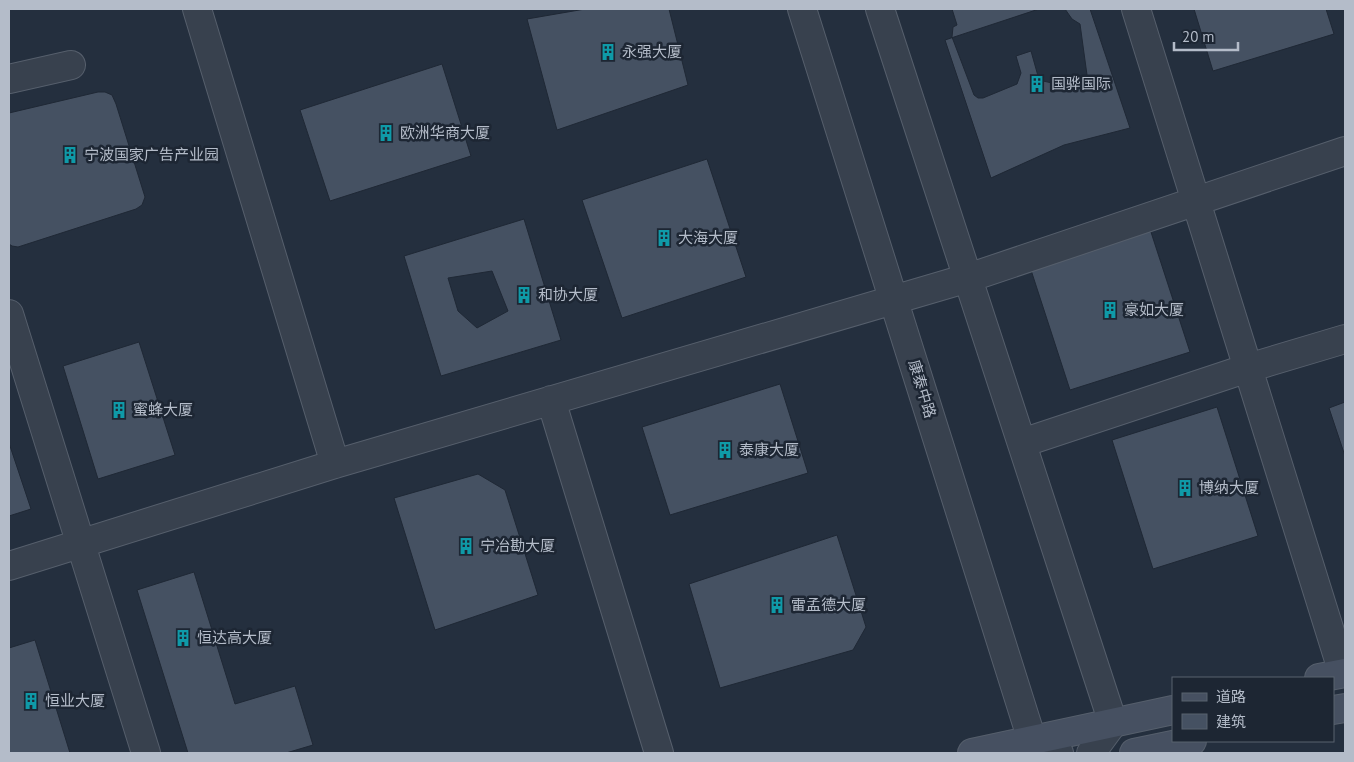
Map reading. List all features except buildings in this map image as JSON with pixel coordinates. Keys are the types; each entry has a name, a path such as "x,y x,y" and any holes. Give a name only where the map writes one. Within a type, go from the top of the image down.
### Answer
{"main road":[{"path":"972,753 1172,710"},
{"path":"1134,753 1187,742"}],"street":[{"path":"197,9 335,464"},
{"name":"康泰中路","path":"802,9 1032,740"},
{"path":"880,9 1113,723 1091,753"},
{"path":"1136,9 1248,368 1336,675"},
{"path":"9,79 71,65"},
{"path":"9,566 335,464 968,278 1345,151"},
{"path":"9,314 146,753"},
{"path":"1022,443 1345,338"},
{"path":"551,400 659,753"},
{"path":"1032,740 1059,753"}],"place":[{"name":"永强大厦","path":"608,52"},
{"name":"国骅国际","path":"1037,84"},
{"name":"欧洲华商大厦","path":"386,133"},
{"name":"宁波国家广告产业园","path":"70,155"},
{"name":"大海大厦","path":"664,238"},
{"name":"和协大厦","path":"524,295"},
{"name":"豪如大厦","path":"1110,310"},
{"name":"蜜蜂大厦","path":"119,410"},
{"name":"泰康大厦","path":"725,450"},
{"name":"博纳大厦","path":"1185,488"},
{"name":"宁冶勘大厦","path":"466,546"},
{"name":"雷孟德大厦","path":"777,605"},
{"name":"恒达高大厦","path":"183,638"},
{"name":"恒业大厦","path":"31,701"}]}
